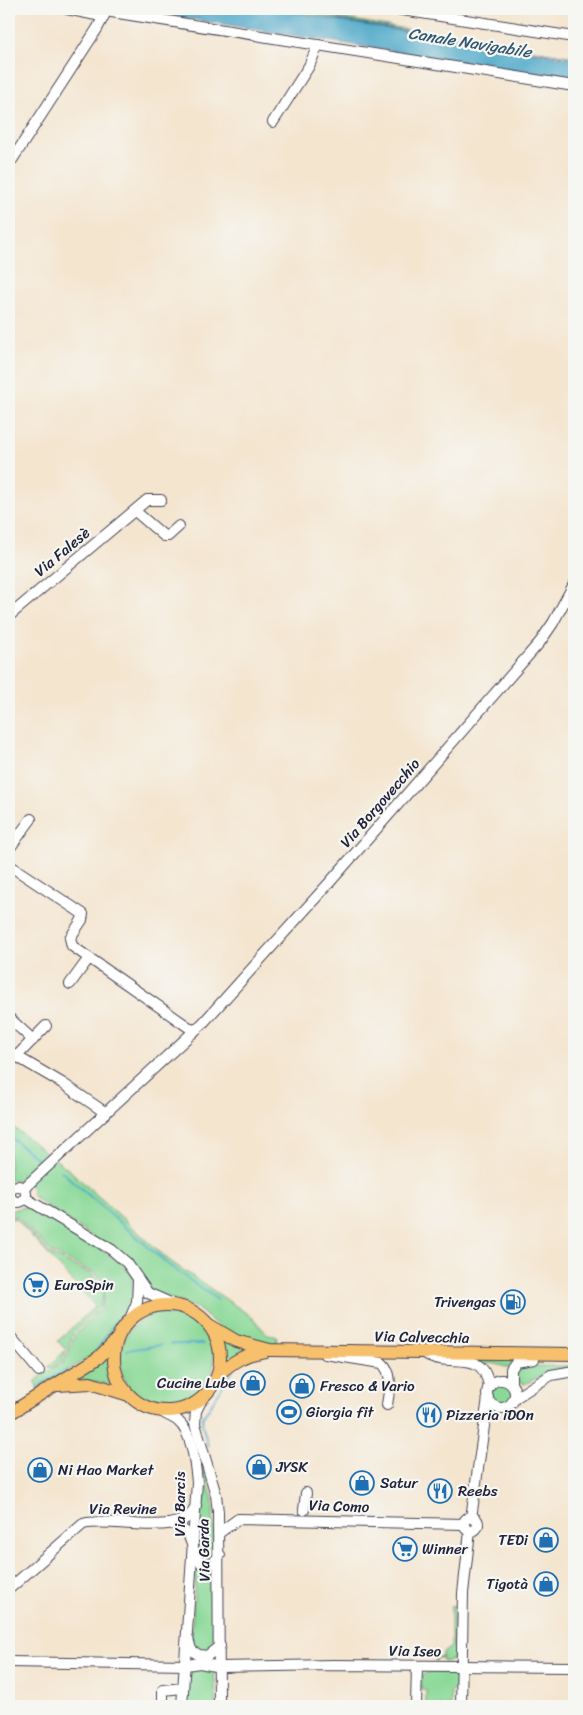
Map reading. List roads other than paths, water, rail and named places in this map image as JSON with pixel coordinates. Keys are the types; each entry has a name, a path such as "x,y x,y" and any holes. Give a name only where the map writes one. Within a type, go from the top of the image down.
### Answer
{"main road":[{"path":"9,1414 98,1358 118,1338 130,1319 150,1307 174,1305 193,1312 209,1325 219,1346 218,1375 211,1389 202,1399 182,1409 161,1411 145,1407 129,1395 121,1385 115,1368 114,1352 118,1338"},
{"name":"Via Calvecchia","path":"209,1325 236,1341 270,1350 574,1354"},
{"name":"Via Calvecchia","path":"218,1375 235,1360 244,1355 270,1350"},
{"path":"51,1386 68,1382 90,1383 129,1395"}],"street":[{"path":"67,9 104,16 122,13"},
{"path":"93,9 574,86"},
{"path":"396,9 574,38"},
{"path":"9,160 12,160 29,137 98,30 104,16"},
{"path":"273,122 309,66 318,45"},
{"path":"150,489 147,500 161,500"},
{"name":"Via Falesè","path":"9,616 147,500"},
{"path":"135,511 164,536 168,536 179,526"},
{"name":"Via Borgovecchio","path":"24,1193 194,1031 330,882 540,642 557,617 574,584"},
{"path":"9,849 31,819"},
{"path":"9,865 80,912 82,920 70,941 72,946 194,1031"},
{"path":"70,984 89,958"},
{"path":"9,1018 33,1040"},
{"path":"46,1026 33,1040 13,1054 62,1083 106,1113"},
{"path":"24,1193 18,1202 10,1195 16,1186 117,1254 132,1269 138,1281 148,1293 174,1305"},
{"path":"130,1319 137,1302 138,1281"},
{"path":"9,1335 39,1371"},
{"path":"320,1352 329,1356 382,1362 387,1367 390,1376 387,1405"},
{"path":"425,1353 439,1359 476,1363 485,1371 489,1387 468,1524 463,1593 461,1706"},
{"path":"515,1398 512,1384 512,1367 519,1360 574,1360"},
{"path":"484,1421 501,1408 509,1406 515,1398 551,1375 574,1371"},
{"path":"489,1387 499,1379 512,1384 532,1386"},
{"path":"488,1398 494,1406 501,1408"},
{"name":"Via Garda","path":"202,1399 196,1411 195,1424 216,1495 219,1533 219,1706"},
{"name":"Via Barcis","path":"161,1411 178,1421 186,1432 194,1460 198,1492 188,1634 183,1664 182,1706"},
{"name":"Via Revine","path":"9,1588 83,1524 98,1522 172,1524 185,1520 192,1513 198,1492"},
{"name":"Via Como","path":"304,1510 306,1493"},
{"name":"Via Como","path":"219,1533 238,1519 468,1524"},
{"name":"Via Revine","path":"172,1524 182,1528 191,1536 194,1551"},
{"name":"Via Barcis","path":"194,1551 200,1562 204,1564 212,1563 220,1555"},
{"path":"188,1634 192,1650 199,1655 207,1656 220,1646"},
{"name":"Via Iseo","path":"220,1646 224,1656 229,1661 256,1666"},
{"name":"Via Iseo","path":"9,1662 202,1663 220,1667 574,1667"},
{"path":"163,1706 163,1690 184,1684 189,1669 202,1663 214,1668 220,1678"},
{"path":"416,1706 417,1666"}],"water":[{"path":"128,9 271,9 574,57 328,19 574,59 574,80"}],"waterway":[{"path":"9,1136 40,1161"},
{"path":"61,1171 170,1266 218,1300"},
{"path":"97,1350 113,1324 127,1309"},
{"path":"170,1344 203,1344"},
{"path":"127,1350 161,1345"},
{"path":"38,1386 67,1370"},
{"path":"208,1446 202,1424 203,1417 233,1370"}],"place":[{"name":"EuroSpin","path":"36,1285"},
{"name":"Trivengas","path":"513,1302"},
{"name":"Cucine Lube","path":"253,1383"},
{"name":"Fresco & Vario","path":"302,1386"},
{"name":"Giorgia fit","path":"289,1412"},
{"name":"Pizzeria iDOn","path":"429,1415"},
{"name":"JYSK","path":"259,1467"},
{"name":"Ni Hao Market","path":"40,1470"},
{"name":"Satur","path":"362,1483"},
{"name":"Reebs","path":"440,1491"},
{"name":"TEDi","path":"546,1540"},
{"name":"Winner","path":"405,1549"},
{"name":"Tigotà","path":"546,1584"}],"water label":[{"name":"Canale Navigabile","path":"470,42"}]}
